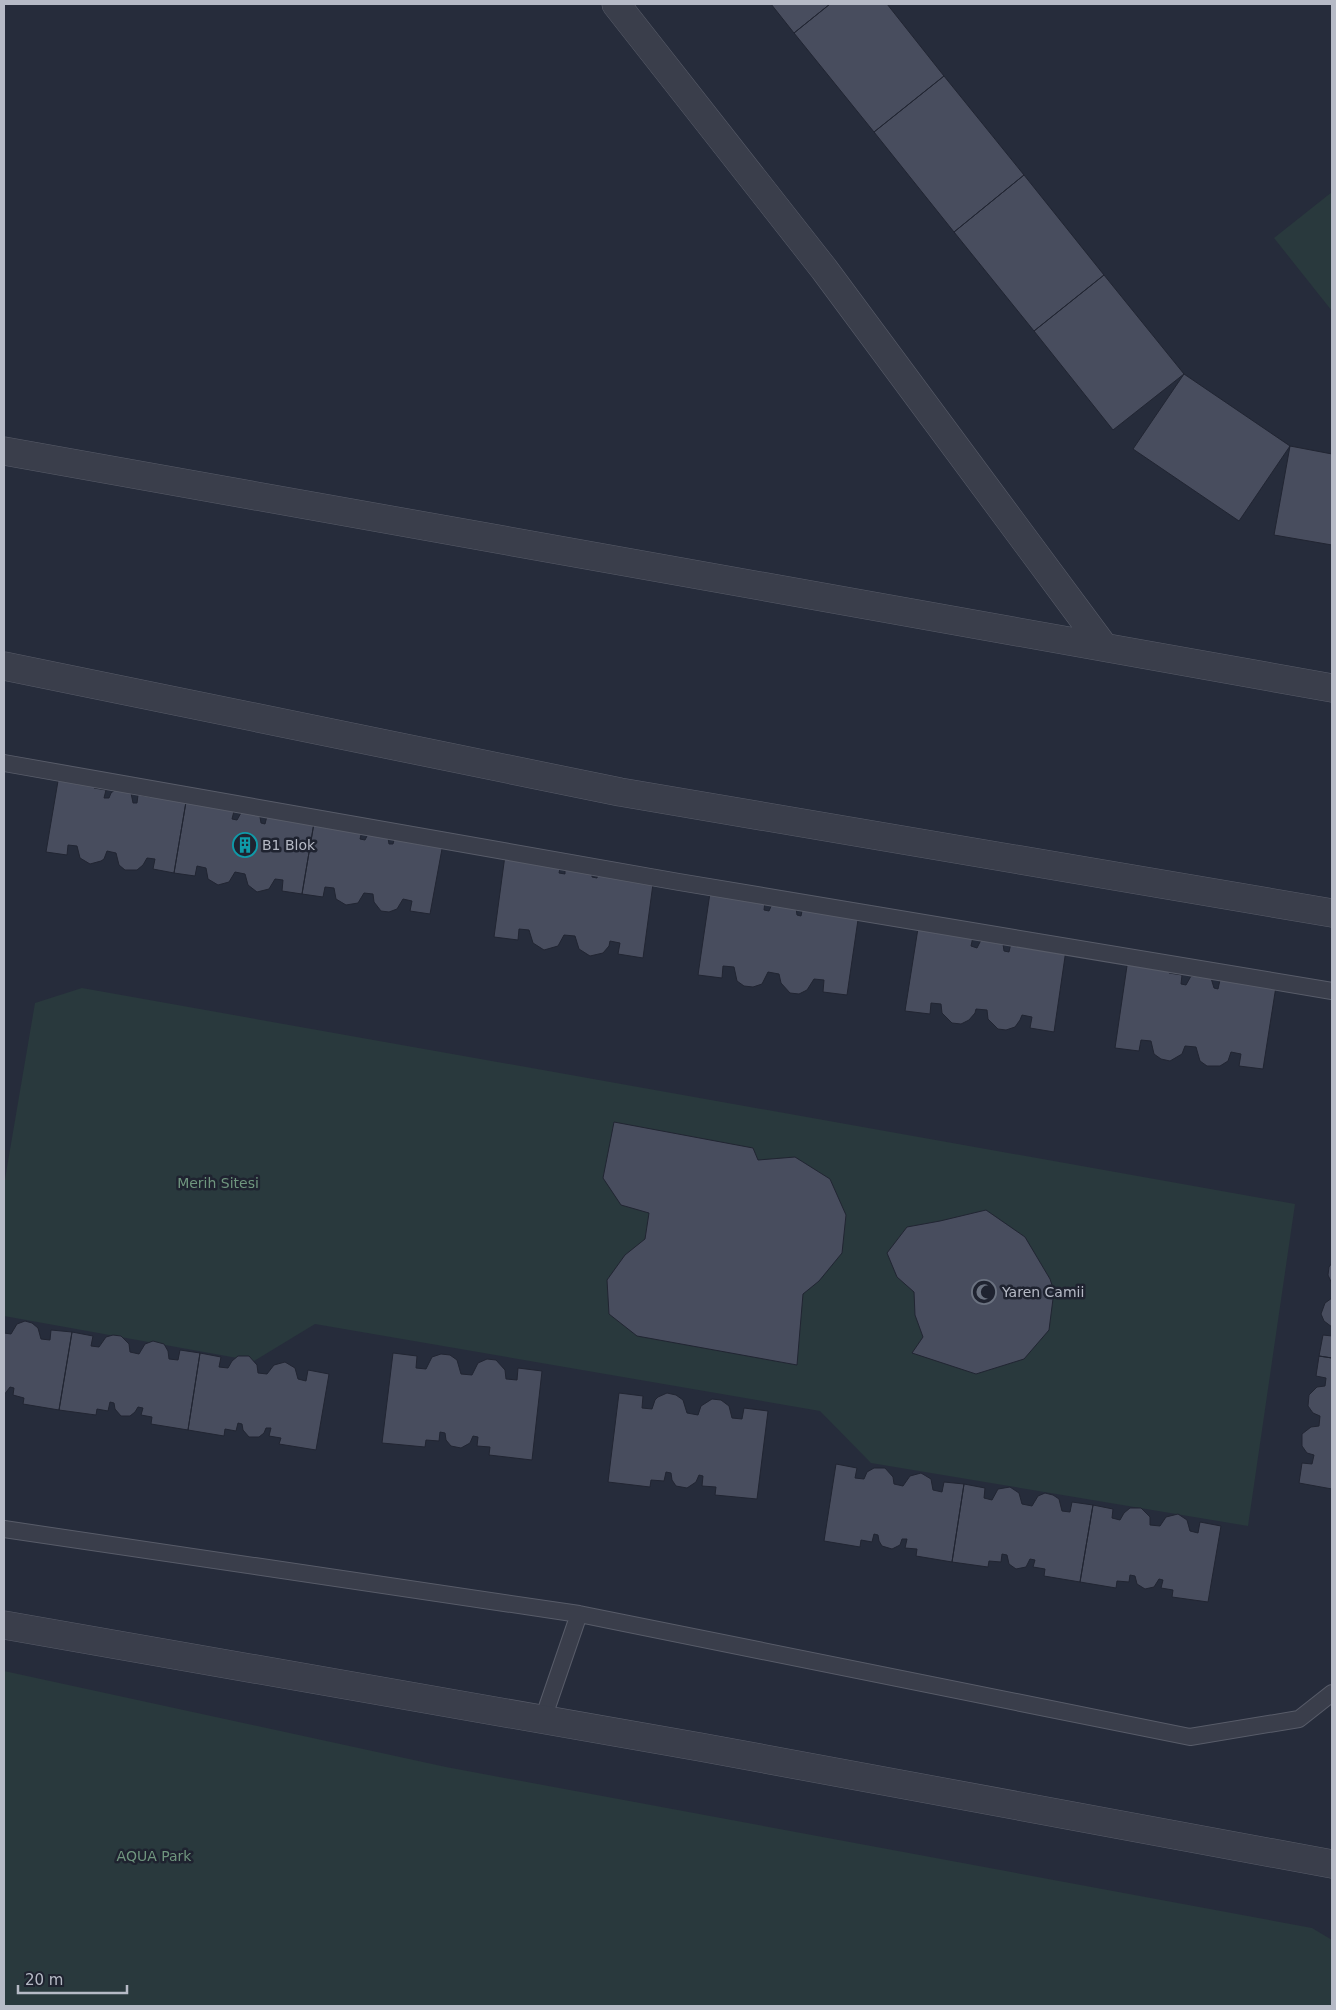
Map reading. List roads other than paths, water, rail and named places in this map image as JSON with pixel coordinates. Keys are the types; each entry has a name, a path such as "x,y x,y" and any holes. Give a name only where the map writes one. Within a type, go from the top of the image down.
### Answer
{"street":[{"path":"616,4 824,269 1104,647"},
{"path":"4,450 1332,688"},
{"path":"4,666 620,792 1332,913"},
{"path":"4,1625 700,1747 1332,1864"}],"lane":[{"path":"4,763 670,880 1332,990"},
{"path":"4,1529 580,1614 1190,1737 1299,1719 1332,1693"},
{"path":"543,1720 580,1614"}],"place":[{"name":"B1 Blok","path":"245,845"},
{"name":"Yaren Camii","path":"984,1292"}],"park label":[{"name":"Merih Sitesi","path":"218,1183"},
{"name":"AQUA Park","path":"154,1856"}]}
